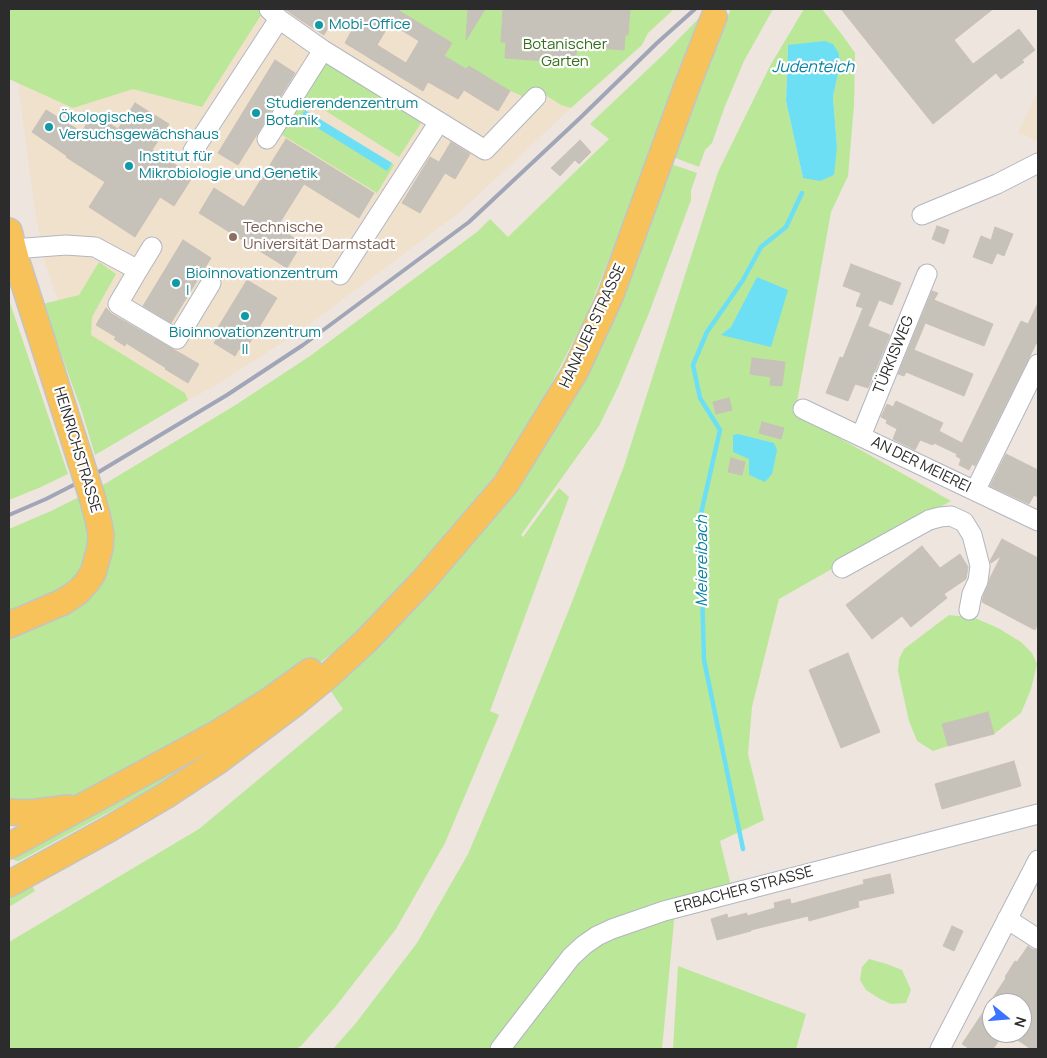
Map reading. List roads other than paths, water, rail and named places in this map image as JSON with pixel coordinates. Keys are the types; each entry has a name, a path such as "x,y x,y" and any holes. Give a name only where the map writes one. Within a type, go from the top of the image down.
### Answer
{"main road":[{"name":"HANAUER STRASSE","path":"406,598 423,581 506,484 576,372 610,297 714,17"},
{"name":"HEINRICHSTRASSE","path":"9,625 63,602 78,592 94,573 101,535 92,497 12,252"},
{"path":"9,846 216,734 270,700 406,598"},
{"path":"9,884 165,796 218,761 328,676 366,641 406,598"},
{"path":"9,812 29,813 74,808 92,802"}],"street":[{"path":"193,150 274,14 323,50 485,150 536,97"},
{"path":"267,139 323,50"},
{"path":"340,275 439,122"},
{"path":"922,215 997,184 1038,163"},
{"path":"12,252 66,245 95,247 138,270"},
{"path":"152,247 118,304 177,339 212,283"},
{"name":"TÜRKISWEG","path":"861,436 927,274"},
{"path":"976,491 1038,364"},
{"name":"AN DER MEIEREI","path":"803,409 1038,521"},
{"path":"842,568 929,520 951,516 964,522 968,528 972,535 980,566 969,610"},
{"name":"ERBACHER STRASSE","path":"500,1049 572,957 584,945 612,929 673,909 1038,814"},
{"path":"940,1049 1038,860"},
{"path":"1007,919 1038,939"}],"water":[{"name":"Judenteich","path":"825,41 833,44 839,54 840,64 833,97 837,147 834,175 820,181 803,178 786,101 788,45"},
{"path":"305,110 392,163 387,171 300,117"},
{"path":"757,277 788,290 771,347 721,335 731,327"},
{"path":"738,434 774,443 777,450 772,474 765,482 749,475 749,459 733,452 733,435"}],"waterway":[{"name":"Meiereibach","path":"743,849 704,660 700,518 720,430 700,398 693,365 707,332 743,280 761,247 786,227 802,193"}],"railway":[{"path":"9,515 97,473 227,395 303,345 469,222 695,9"}],"place":[{"name":"Mobi-Office","path":"319,25"},
{"name":"Studierendenzentrum Botanik","path":"256,113"},
{"name":"Ökologisches Versuchsgewächshaus","path":"49,127"},
{"name":"Institut für Mikrobiologie und Genetik","path":"129,166"},
{"name":"Technische Universität Darmstadt","path":"233,237"},
{"name":"Bioinnovationzentrum I","path":"176,283"},
{"name":"Bioinnovationzentrum II","path":"245,316"}],"park label":[{"name":"Botanischer Garten","path":"565,54"}]}
